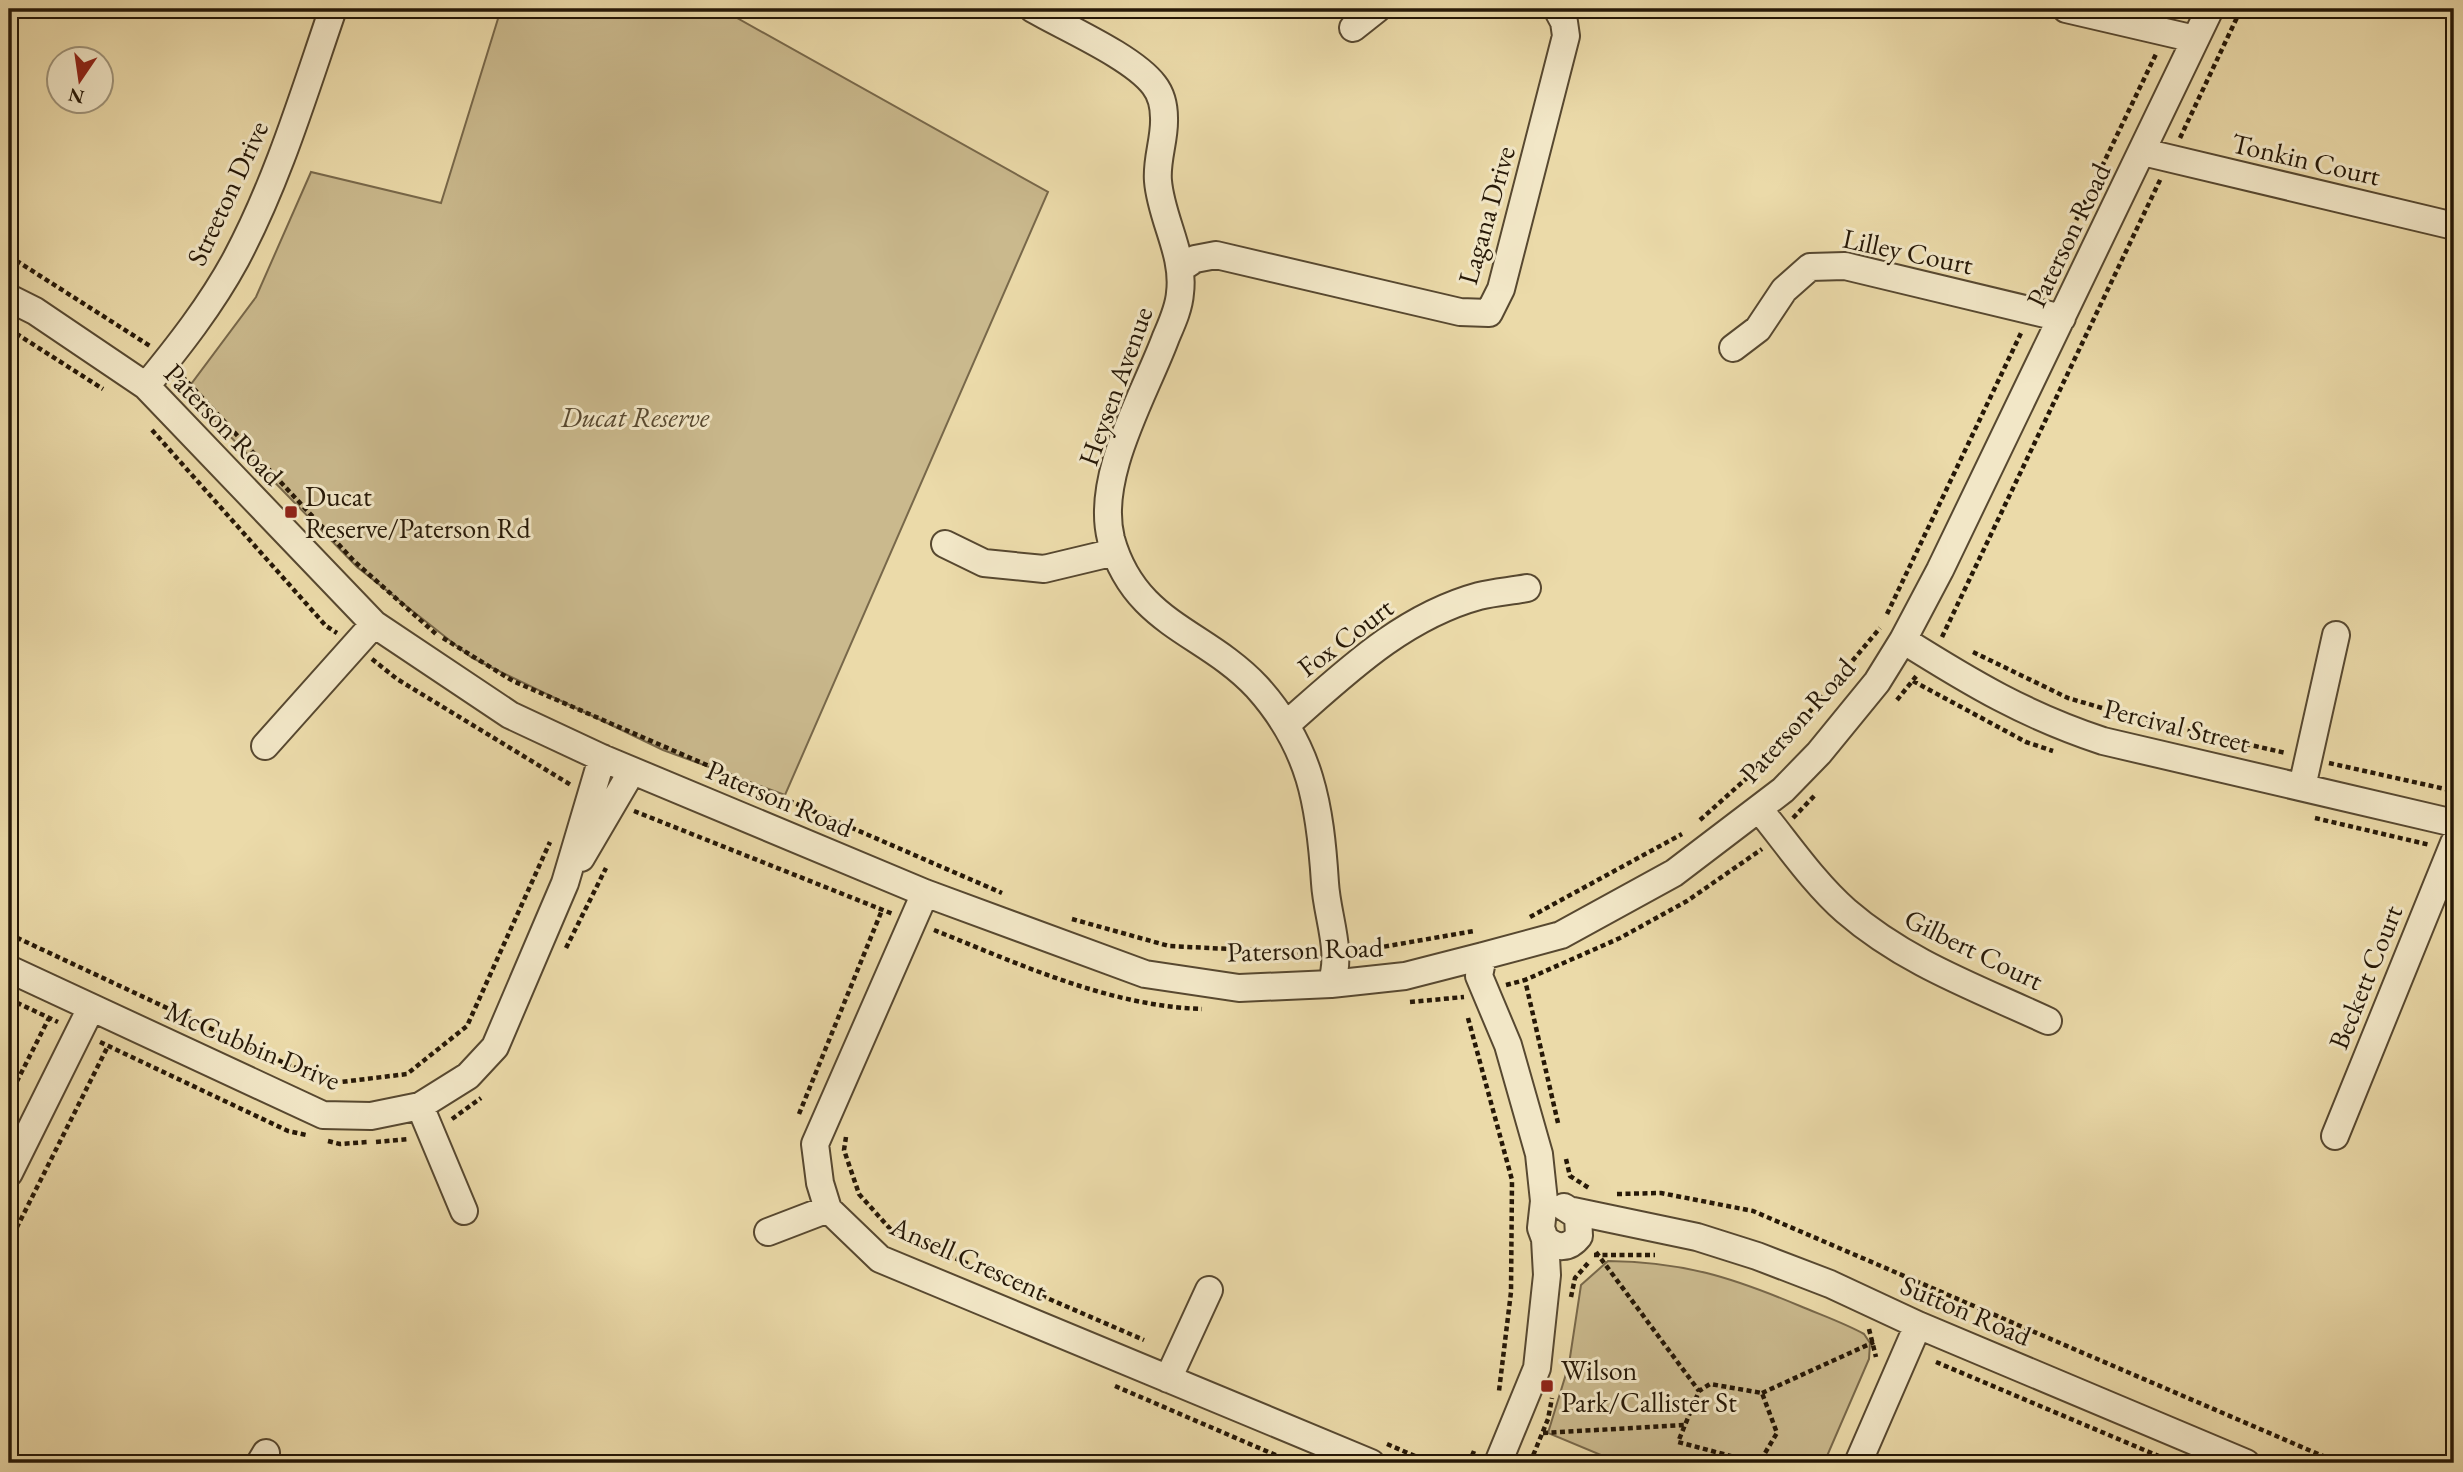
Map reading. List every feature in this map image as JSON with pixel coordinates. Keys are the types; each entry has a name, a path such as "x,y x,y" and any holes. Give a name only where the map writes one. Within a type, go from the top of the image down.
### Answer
{"street":[{"name":"Streeton Drive","path":"146,386 191,331 236,259 278,167 333,9"},
{"name":"Heysen Avenue","path":"1033,9 1141,71 1156,87 1164,120 1157,178 1162,208 1180,269 1180,294 1175,314 1120,450 1112,481 1108,526 1115,552 1136,590 1165,621 1212,650 1255,685 1287,724 1302,751 1316,795 1326,901 1322,966 1331,984"},
{"path":"1353,29 1377,9"},
{"path":"2066,9 2195,39"},
{"name":"Paterson Road","path":"9,298 35,311 146,386 374,624 510,715 632,771 925,893 1145,974 1239,988 1331,984 1405,976 1561,935 1674,873 1783,790 1843,724 1903,640 1916,616 2210,9"},
{"name":"Lagana Drive","path":"1180,269 1197,273 1237,262 1460,312 1489,313 1501,289 1566,36 1560,10"},
{"name":"Tonkin Court","path":"2143,152 2454,226"},
{"name":"Lilley Court","path":"1733,348 1758,329 1796,278 1810,267 1818,266 1845,266 2062,318"},
{"path":"945,544 984,563 1044,569 1115,552"},
{"name":"Fox Court","path":"1287,724 1363,657 1403,629 1479,596 1527,588"},
{"path":"265,746 374,624"},
{"path":"2302,787 2336,635"},
{"name":"Percival Street","path":"1903,640 2003,702 2103,741 2454,823"},
{"name":"McCubbin Drive","path":"9,969 85,1020 323,1115 371,1116 420,1106 468,1076 495,1047 565,883 602,758"},
{"name":"McCubbin Drive","path":"565,883 624,789 632,771"},
{"name":"Gilbert Court","path":"1759,809 1827,891 1875,935 1929,969 2048,1021"},
{"name":"Beckett Court","path":"2334,1136 2454,843"},
{"path":"768,1232 828,1209 820,1183 814,1144 925,893"},
{"path":"1483,956 1479,976 1549,1142 1559,1196 1581,1222 1581,1246 1542,1335"},
{"path":"9,1173 85,1020"},
{"path":"420,1106 464,1211"},
{"path":"1498,1463 1537,1368 1547,1275 1544,1228 1549,1142"},
{"path":"1544,1228 1559,1207 1571,1210"},
{"name":"Ansell Crescent","path":"828,1209 880,1259 1168,1379 1376,1452"},
{"name":"Sutton Road","path":"1571,1210 1697,1237 1757,1256 1830,1284 1918,1325 2246,1463"},
{"path":"1544,1228 1553,1245 1581,1246"},
{"name":"Sutton Road","path":"1581,1246 1655,1229"},
{"path":"1168,1379 1209,1290"},
{"path":"1858,1463 1918,1325"}],"path":[{"path":"1896,701 1944,634 2241,9"},
{"path":"1893,601 1955,641"},
{"path":"1965,648 2068,698 2154,723 2454,791"},
{"path":"1549,1142 1525,980 1620,938 1687,901 1756,855 1817,793"},
{"path":"628,823 634,811"},
{"path":"9,934 293,1067 341,1082 407,1074 467,1026 552,838"},
{"path":"563,955 610,859"},
{"path":"797,1123 804,1097 882,910"},
{"path":"1462,997 1512,1180 1511,1292 1500,1387 1495,1400"},
{"path":"9,999 49,1018 85,1020 108,1045 288,1131 314,1138"},
{"path":"9,1097 49,1018"},
{"path":"9,1243 108,1045"},
{"path":"327,1141 340,1144 415,1139 476,1105 484,1094"},
{"path":"848,1128 844,1150 859,1194 892,1231 1179,1355"},
{"path":"1564,1150 1570,1176 1599,1195"},
{"path":"1612,1194 1661,1193 1753,1211 2339,1463"},
{"path":"1581,1246 1660,1255"},
{"path":"1570,1304 1581,1246"},
{"path":"1581,1246 1699,1391"},
{"path":"1856,1323 1869,1328 1877,1354 1872,1366"},
{"path":"1762,1393 1777,1433 1758,1463 1678,1442 1699,1391 1710,1384 1762,1393 1874,1342"},
{"path":"1926,1357 2175,1463"},
{"path":"1106,1382 1294,1463"},
{"path":"1530,1463 1543,1433 1553,1394"},
{"path":"1543,1433 1686,1425"},
{"path":"1469,1463 1480,1438"},
{"path":"1376,1452 1431,1463"}],"green space":[{"name":"Ducat Reserve","path":"501,9 721,9 1048,192 785,795 663,750 472,658 357,567 186,391 256,297 311,172 441,203"},
{"path":"1608,1261 1660,1264 1729,1279 1864,1334 1870,1343 1869,1359 1824,1463 1620,1463 1548,1433 1569,1364 1581,1285"}],"place":[{"name":"Ducat Reserve/Paterson Rd","path":"291,512"},
{"name":"Wilson Park/Callister St","path":"1547,1386"}]}
